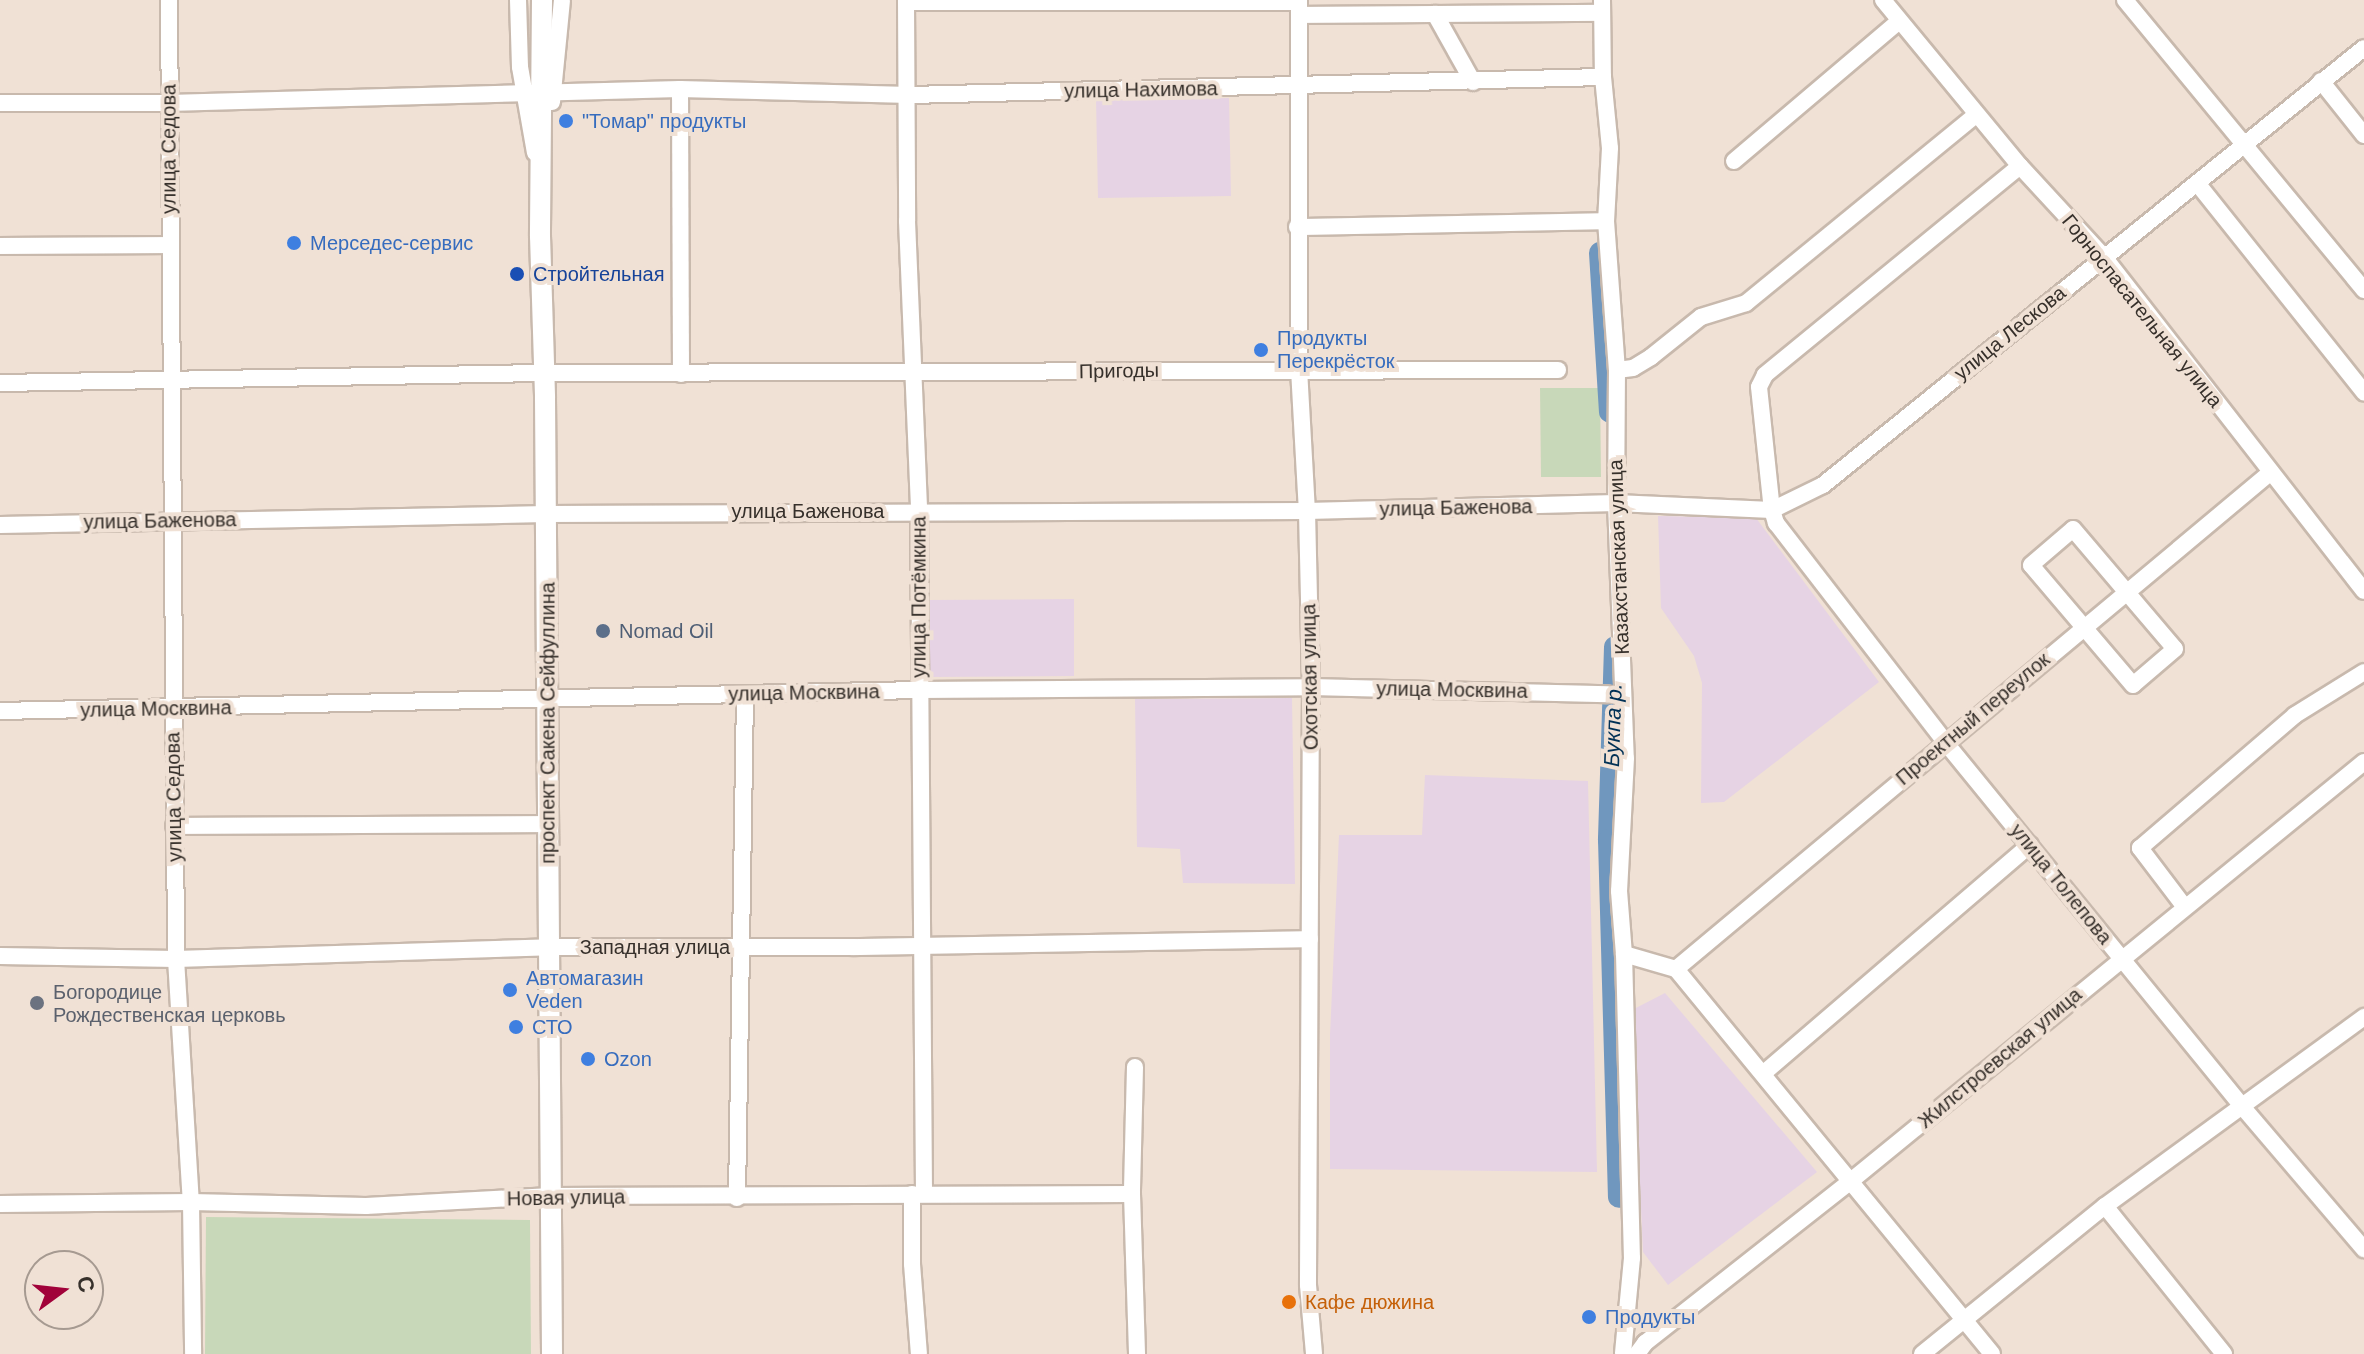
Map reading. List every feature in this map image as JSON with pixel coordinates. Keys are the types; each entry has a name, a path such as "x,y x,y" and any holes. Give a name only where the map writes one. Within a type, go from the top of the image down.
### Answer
{"main road":[{"name":"проспект Сакена Сейфуллина","path":"542,0 539,93 548,700 552,1354"}],"street":[{"name":"улица Седова","path":"169,0 169,382 176,959 191,1202 193,1354"},
{"path":"518,0 539,93"},
{"path":"539,93 562,0"},
{"name":"Горноспасательная улица","path":"1883,0 1976,115 2104,257 2364,591"},
{"path":"2125,0 2364,290"},
{"path":"906,1 1299,6 1435,14 1602,6"},
{"name":"улица Потёмкина","path":"906,1 910,95 907,221 919,511 918,1194 912,1264 919,1354"},
{"name":"Охотская улица","path":"1299,6 1299,369 1307,511 1311,687 1308,1285 1314,1354"},
{"name":"Казахстанская улица","path":"1602,6 1603,77 1610,148 1606,221 1617,370 1616,503 1626,758 1619,891 1624,954 1632,1258 1623,1354"},
{"path":"1435,14 1473,82"},
{"path":"1734,161 1899,21"},
{"name":"улица Лескова","path":"1616,503 1772,510 1823,485 2364,48"},
{"name":"улица Нахимова","path":"0,103 168,103 680,89 910,95 1603,77"},
{"path":"2321,81 2364,135"},
{"path":"680,89 681,374"},
{"path":"1617,370 1633,368 1651,357 1701,317 1746,303 1976,115"},
{"path":"1772,510 1759,387 1765,375 2020,166"},
{"path":"2197,183 2364,392"},
{"path":"1297,227 1606,221"},
{"path":"0,246 169,245"},
{"name":"Пригоды","path":"0,383 543,373 1558,370"},
{"name":"Проектный переулок","path":"1676,969 2271,472"},
{"name":"улица Баженова","path":"0,525 546,514 1307,511 1616,503"},
{"name":"улица Толепова","path":"1772,510 1776,523 1945,742 2240,1104 2364,1249"},
{"path":"2073,529 2175,649 2133,685 2083,626 2031,565 2073,529"},
{"path":"2184,906 2140,848 2295,715 2364,672"},
{"name":"улица Москвина","path":"0,711 919,690 1311,687 1608,694"},
{"path":"737,1198 745,694"},
{"name":"Жилстроевская улица","path":"1637,1354 1645,1343 1852,1180 2364,762"},
{"path":"174,826 549,824"},
{"path":"1765,1072 2030,845"},
{"name":"Западная улица","path":"0,956 176,959 550,947 740,948 1310,939"},
{"path":"1624,954 1676,969 1765,1072 1992,1354"},
{"path":"1922,1354 2105,1206 2240,1104 2364,1017"},
{"path":"1135,1067 1132,1194 1137,1354"},
{"name":"Новая улица","path":"0,1204 191,1202 366,1206 551,1196 737,1198 1132,1194"},
{"path":"2105,1206 2224,1354"}],"shaded area":[{"path":"1229,98 1231,196 1098,198 1096,100"},
{"path":"1658,516 1756,518 1879,682 1724,802 1701,803 1702,683 1694,656 1661,608"},
{"path":"1074,599 1074,676 927,677 927,600"},
{"path":"1292,698 1295,884 1183,883 1180,849 1137,847 1135,699"},
{"path":"1425,775 1588,781 1597,1172 1330,1169 1330,1035 1339,835 1422,835"},
{"path":"1665,993 1817,1172 1668,1285 1643,1252 1632,1010"}],"green space":[{"path":"1540,388 1600,388 1601,477 1541,477"},
{"path":"206,1217 530,1220 531,1354 205,1354"}],"waterway":[{"name":"Букпа р.","path":"1600,253 1610,412"},
{"name":"Букпа р.","path":"1615,647 1609,840 1619,1197"}],"place":[{"name":"\"Томар\" продукты","path":"566,121"},
{"name":"Мерседес-сервис","path":"294,243"},
{"name":"Стройтельная","path":"517,274"},
{"name":"Продукты Перекрёсток","path":"1261,350"},
{"name":"Nomad Oil","path":"603,631"},
{"name":"Автомагазин Veden","path":"510,990"},
{"name":"Богородице Рождественская церковь","path":"37,1003"},
{"name":"СТО","path":"516,1027"},
{"name":"Ozon","path":"588,1059"},
{"name":"Кафе дюжина","path":"1289,1302"},
{"name":"Продукты","path":"1589,1317"}]}
